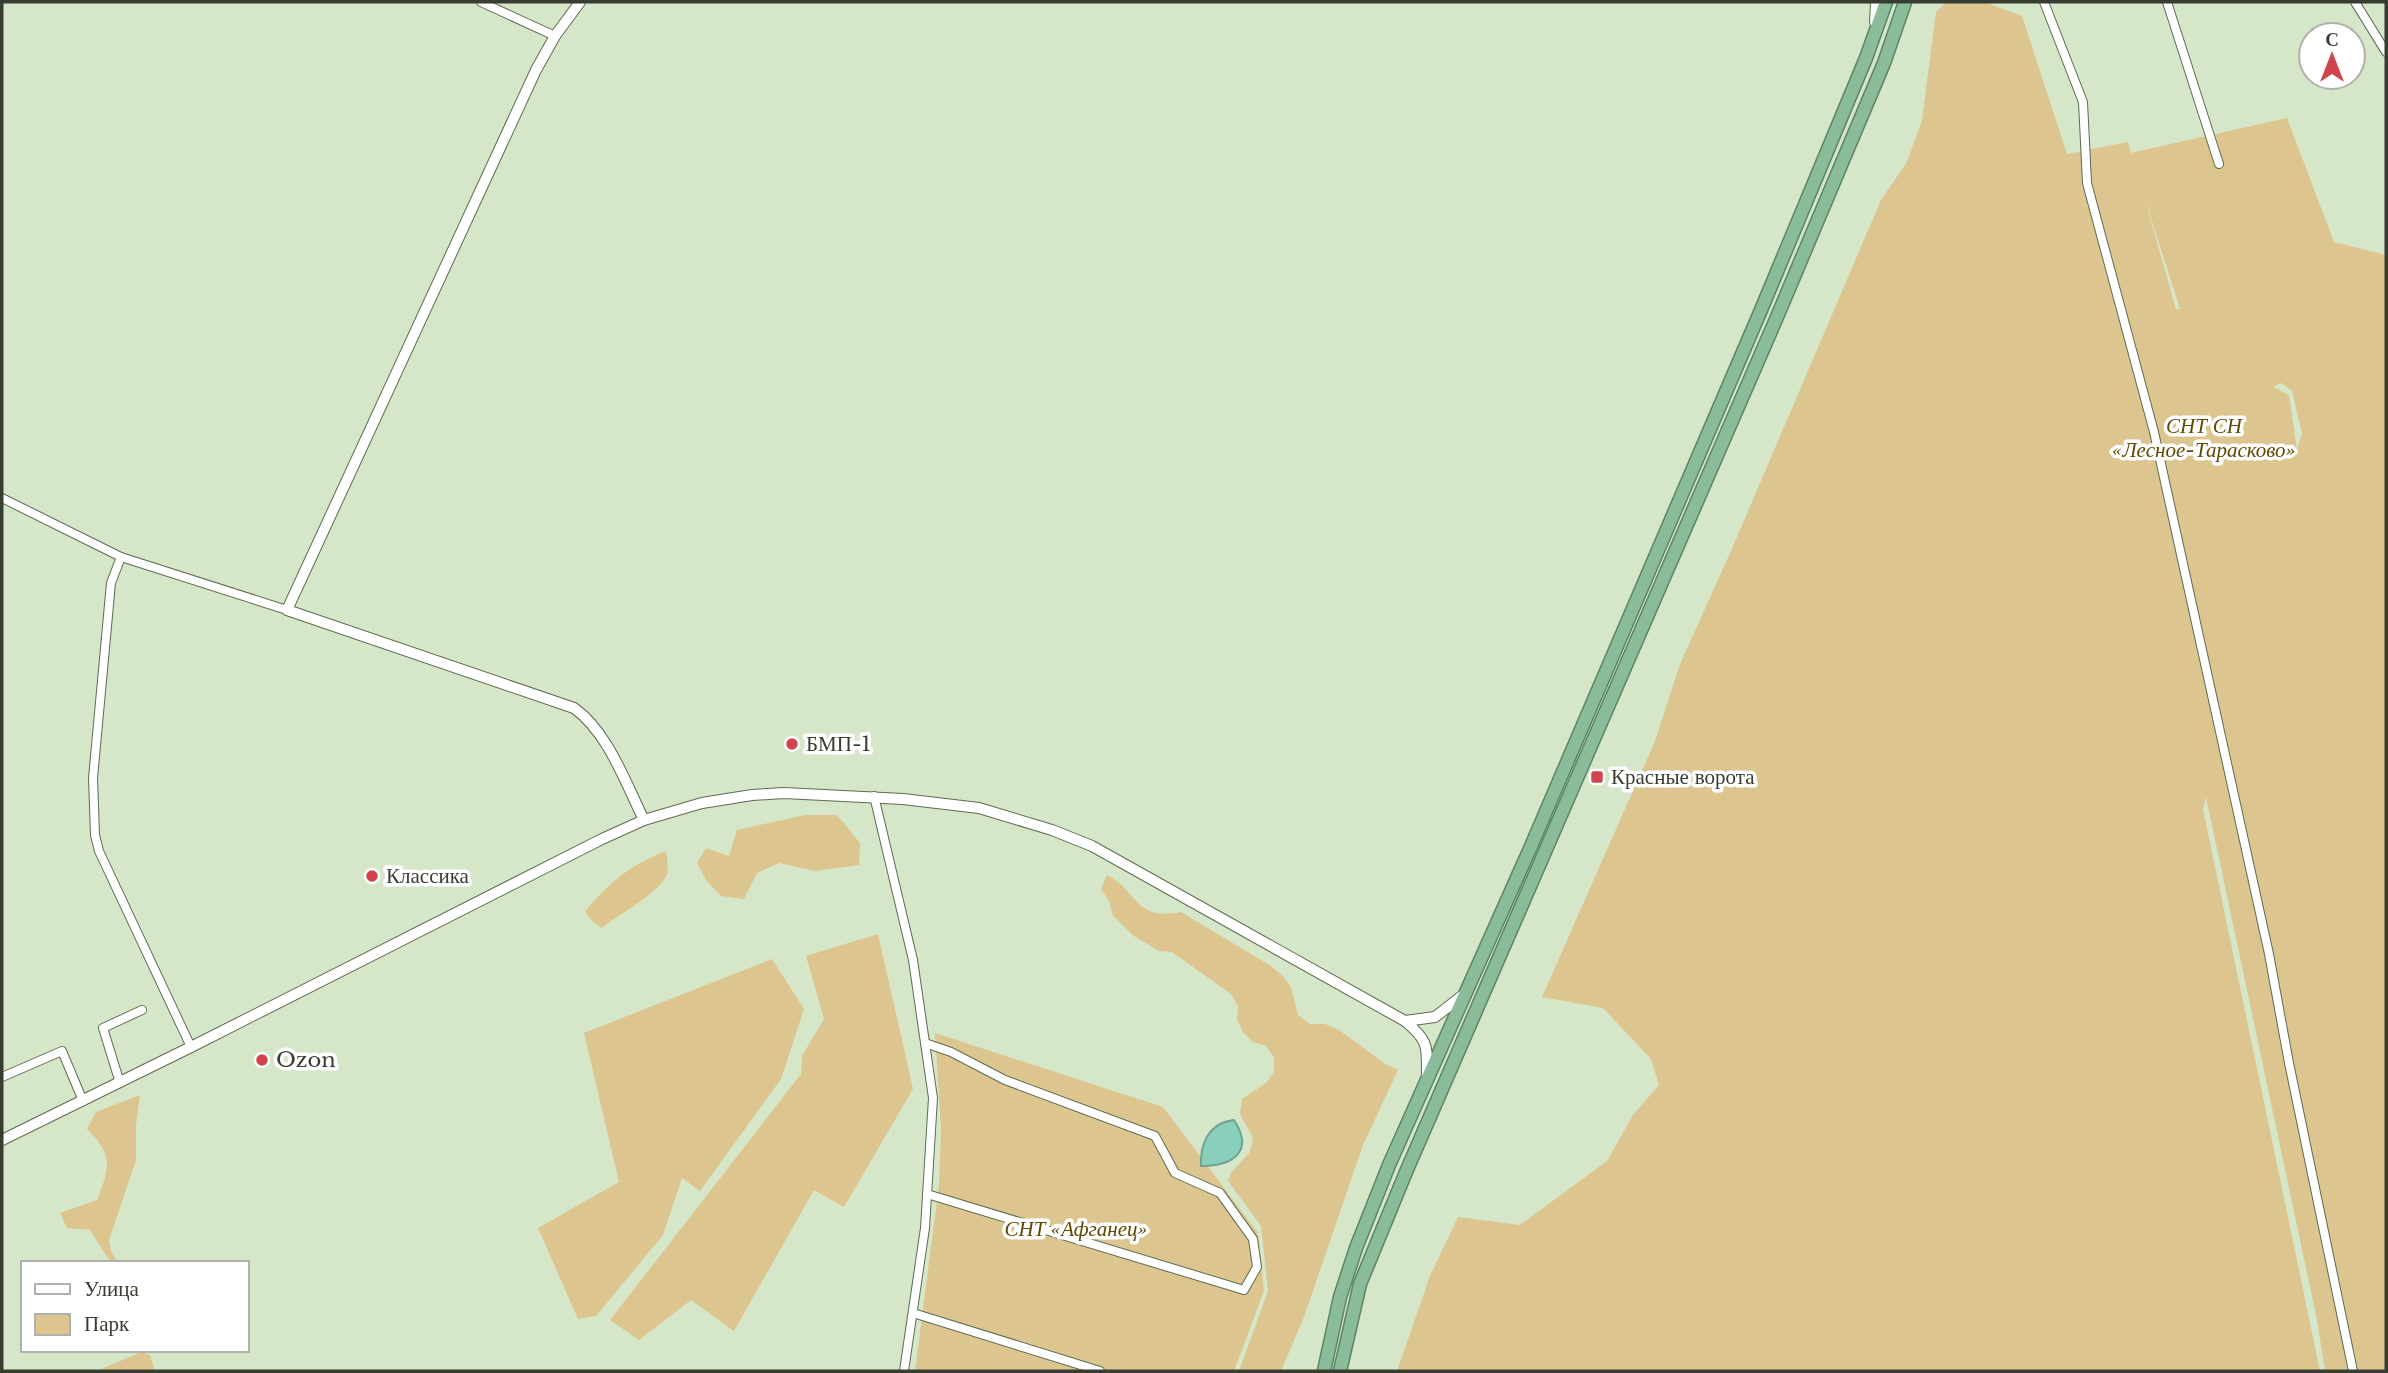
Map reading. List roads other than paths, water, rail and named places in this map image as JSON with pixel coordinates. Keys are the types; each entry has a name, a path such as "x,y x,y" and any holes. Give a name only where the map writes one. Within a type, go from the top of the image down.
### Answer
{"highway":[{"path":"1324,1371 1340,1297 1356,1248 1427,1077 1537,831 1676,508 1886,2"},
{"path":"1340,1371 1360,1284 1406,1172 1777,317 1884,64 1905,2"}],"street":[{"path":"481,2 555,36"},
{"path":"287,610 536,70 555,36 580,2"},
{"path":"1872,40 1876,2"},
{"path":"2044,2 2082,102 2087,183 2154,432 2269,954 2353,1371"},
{"path":"2166,2 2219,164"},
{"path":"2355,2 2386,52"},
{"path":"2,498 121,557 575,708 600,734 644,820"},
{"path":"121,557 111,583 93,778 95,835 99,851 191,1048"},
{"path":"2,1140 191,1048 480,899 644,820 716,800 752,795 808,793 874,796 979,808 1074,839 1111,856 1405,1021 1424,1038 1427,1077"},
{"path":"874,796 913,960 933,1098 925,1228 904,1371"},
{"path":"1405,1021 1421,1021 1435,1017 1464,994"},
{"path":"120,1083 103,1028 142,1010"},
{"path":"925,1043 951,1052 1005,1080 1155,1136 1175,1172 1220,1194 1253,1240 1257,1267 1244,1290 927,1194"},
{"path":"2,1077 62,1051 83,1101"},
{"path":"913,1313 1100,1371"}],"water":[{"path":"1234,1120 1242,1141 1237,1155 1222,1163 1201,1166 1204,1142 1212,1130"}],"place":[{"name":"БМП-1","path":"792,744"},
{"name":"Красные ворота","path":"1597,777"},
{"name":"Классика","path":"372,876"},
{"name":"Ozon","path":"262,1060"}],"park label":[{"name":"СНТ СН «Лесное-Тарасково»","path":"2204,438"},
{"name":"СНТ «Афганец»","path":"1076,1229"}]}
